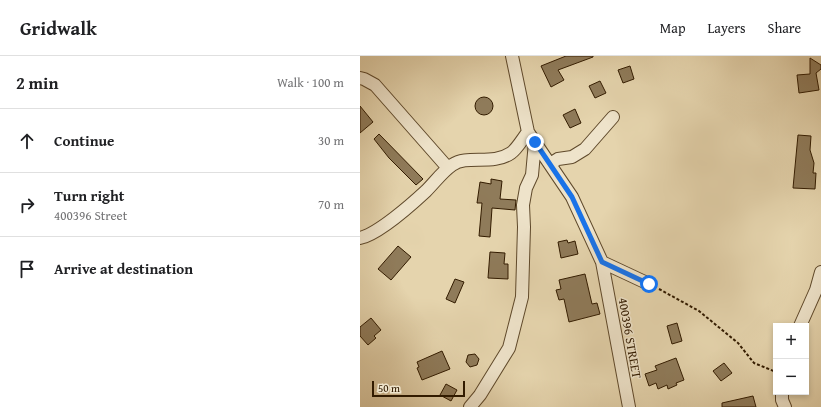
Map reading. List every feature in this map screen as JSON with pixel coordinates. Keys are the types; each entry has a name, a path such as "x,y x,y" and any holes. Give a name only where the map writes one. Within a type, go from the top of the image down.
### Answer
{"street":[{"name":"400396 STREET","path":"512,56 528,132 572,197 602,262 629,407"},
{"path":"360,78 375,85 448,168"},
{"path":"550,164 558,159 572,157 585,149 613,117"},
{"path":"360,238 368,237 382,228 454,164 464,160 495,160 506,156 512,153 528,132"},
{"path":"470,407 480,395 509,348 522,297 524,227 523,205 526,188 532,175 535,142"},
{"path":"602,262 649,284"},
{"path":"801,323 816,290 821,272"},
{"path":"782,395 782,400 785,407"}],"path":[{"path":"649,284 699,311 738,343 754,362 773,371"}],"building":[{"path":"566,56 593,57 558,70 564,80 551,87 541,66"},
{"path":"810,58 821,65 821,69 816,73 819,90 799,93 797,75 810,74"},
{"path":"630,66 634,79 623,83 618,70"},
{"path":"600,81 606,93 595,98 589,86"},
{"path":"484,97 490,100 493,106 490,112 484,115 478,112 475,106 478,100"},
{"path":"360,106 373,122 360,133"},
{"path":"575,109 581,123 570,128 563,115"},
{"path":"379,134 423,179 416,185 389,158 374,139"},
{"path":"798,135 811,136 810,150 814,163 813,173 816,173 815,189 793,188"},
{"path":"491,179 502,181 500,199 516,200 515,210 492,208 490,237 479,236 482,203 477,203 480,182 491,184"},
{"path":"567,240 568,243 575,241 578,254 561,258 558,242"},
{"path":"398,246 411,257 391,280 378,269"},
{"path":"490,252 505,253 504,264 508,264 508,279 488,278"},
{"path":"585,274 592,304 597,303 600,314 569,322 564,299 559,300 556,290 561,289 559,280"},
{"path":"455,279 464,282 455,303 446,299"},
{"path":"371,318 381,330 374,336 376,338 368,345 360,336 360,327"},
{"path":"677,323 682,341 672,344 667,326"},
{"path":"442,351 450,369 422,380 417,368 419,367 417,362"},
{"path":"475,354 479,359 477,365 470,367 466,362 468,355"},
{"path":"676,358 684,380 676,383 677,385 668,389 667,385 658,389 656,383 649,386 645,374 657,370 655,366"},
{"path":"724,363 732,373 721,381 713,371"},
{"path":"446,384 457,390 451,401 440,395"},
{"path":"753,396 756,407 722,407 722,403"}],"route":[{"path":"535,142 572,197 602,262 649,284"}]}
